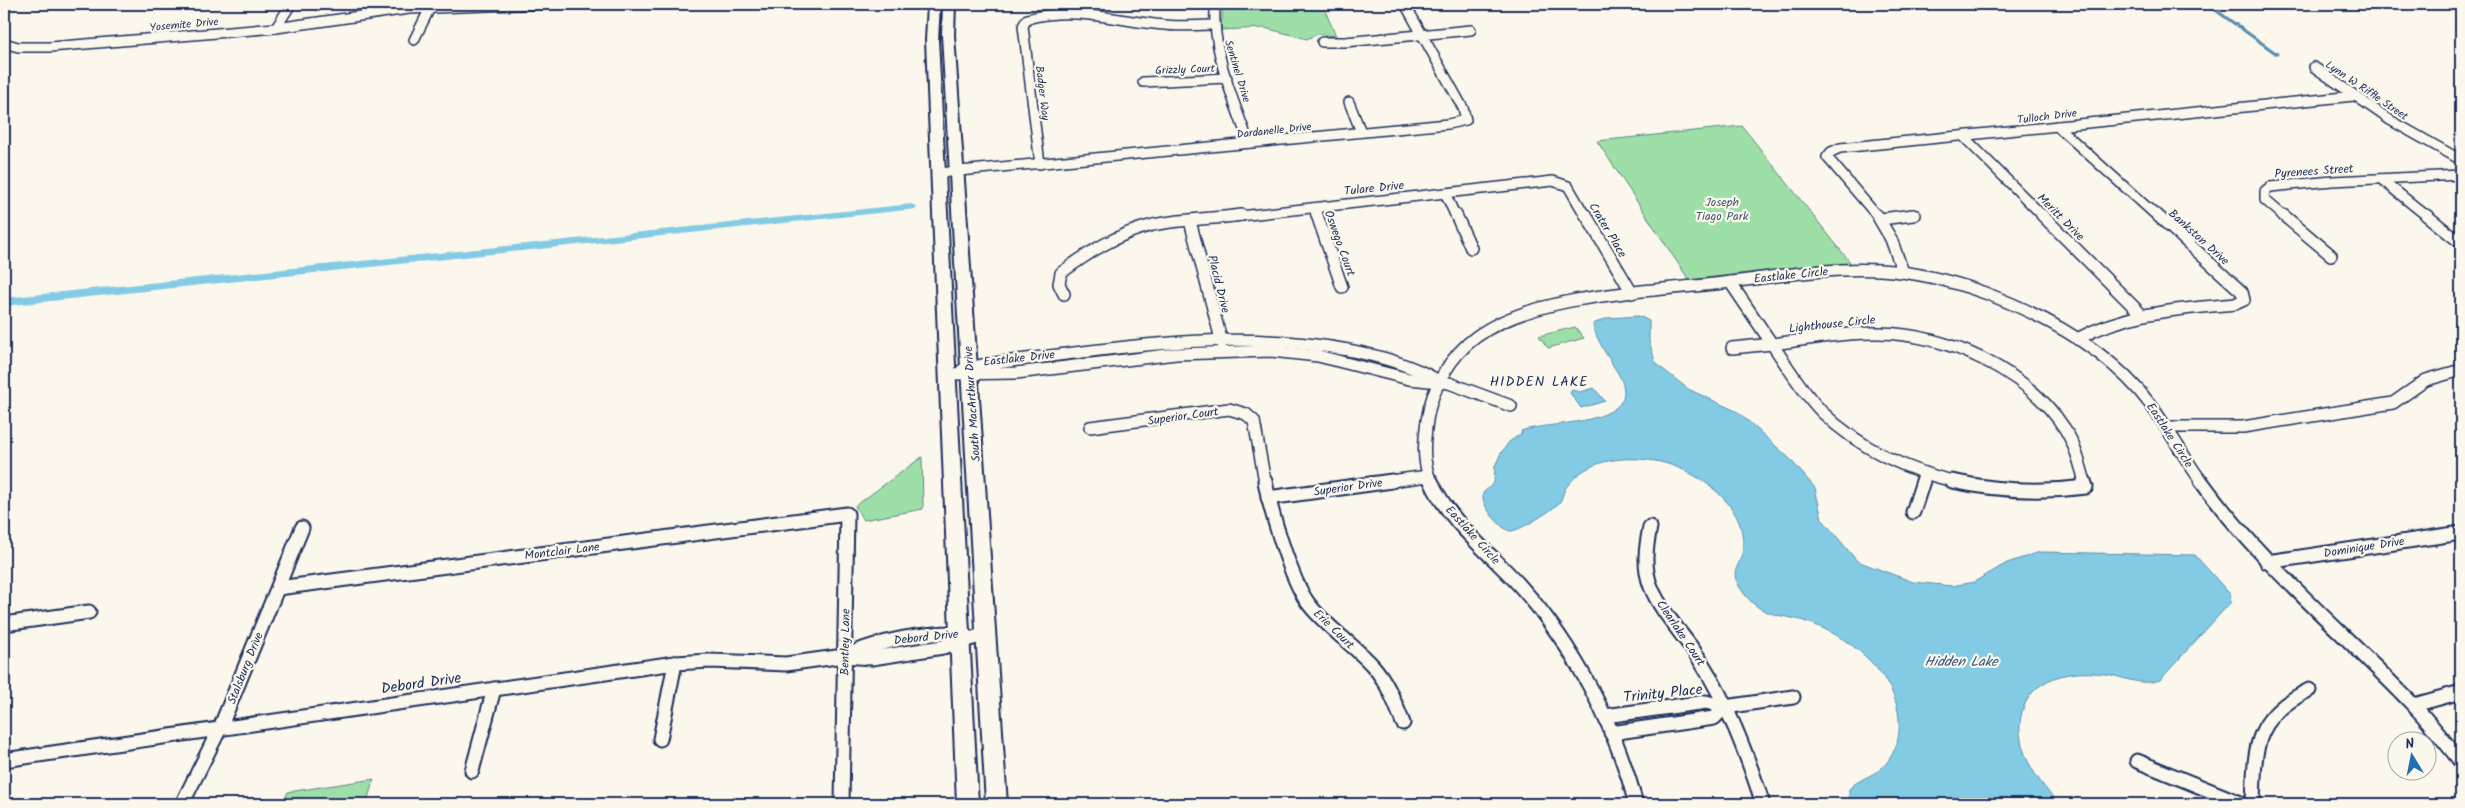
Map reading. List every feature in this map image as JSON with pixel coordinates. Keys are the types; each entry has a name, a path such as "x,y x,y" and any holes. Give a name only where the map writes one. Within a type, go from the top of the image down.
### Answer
{"main road":[{"name":"South MacArthur Drive","path":"934,4 932,30 968,804"},
{"name":"South MacArthur Drive","path":"949,4 948,35 997,804"}],"street":[{"path":"4,8 7,4"},
{"path":"276,28 291,4"},
{"name":"Yosemite Drive","path":"4,43 18,47 50,46 276,28 391,11 545,4"},
{"name":"Sentinel Drive","path":"1216,4 1214,25 1227,78 1249,143"},
{"path":"1405,4 1422,34"},
{"path":"414,40 430,8"},
{"name":"Badger Way","path":"1040,164 1024,22 1032,17 1071,14 1165,25 1214,25"},
{"path":"1322,42 1345,42 1471,30"},
{"name":"Dardanelle Drive","path":"939,173 1466,120 1463,108 1422,34"},
{"name":"Lynn W Riffle Street","path":"2314,67 2390,120 2461,160"},
{"name":"Grizzly Court","path":"1143,82 1227,78"},
{"name":"Tulloch Drive","path":"1881,219 1827,157 1831,152 1840,148 1964,137 2137,116 2235,110 2354,96"},
{"path":"1349,102 1361,132"},
{"name":"Bankston Drive","path":"2057,126 2242,292 2244,300 2235,304 2141,314"},
{"name":"Meritt Drive","path":"1964,137 2141,314"},
{"name":"Pyrenees Street","path":"2331,255 2265,200 2265,191 2270,187 2284,185 2461,175"},
{"path":"2381,179 2461,243"},
{"name":"Tulare Drive","path":"1064,294 1059,284 1061,272 1091,250 1134,230 1190,221 1552,181 1561,182"},
{"name":"Crater Place","path":"1561,182 1568,186 1632,293"},
{"path":"1445,193 1471,248"},
{"name":"Oswego Court","path":"1314,208 1342,287"},
{"path":"1903,272 1894,240 1881,219 1916,216"},
{"name":"Placid Drive","path":"1190,221 1220,338 1227,351"},
{"name":"Eastlake Circle","path":"1636,804 1604,716 1561,639 1532,599 1445,505 1428,476 1422,454 1430,404 1439,381 1453,358 1467,344 1503,320 1530,310 1564,302 1632,293 1836,270 1903,272 1956,284 2045,320 2077,339 2118,370 2137,388 2166,427 2190,467 2267,562 2414,705 2461,762"},
{"path":"1730,282 1773,344 1732,348"},
{"path":"2077,339 2099,326 2141,314"},
{"name":"Lighthouse Circle","path":"1888,332 1939,344 1980,358 2012,376 2049,407 2066,430 2086,487 2068,491 2003,491 1951,482 1896,462 1862,443 1835,423 1812,401 1773,344 1854,334 1888,332"},
{"name":"Eastlake Drive","path":"948,374 970,372 1062,354 1220,338 1284,340 1320,345 1417,368 1439,381"},
{"name":"Eastlake Drive","path":"970,372 986,376 1126,359 1227,351 1275,352 1316,356 1412,380 1439,381 1482,392 1511,406"},
{"path":"2166,427 2243,427 2393,402 2426,380 2461,370"},
{"name":"Superior Court","path":"1090,427 1228,409 1242,412 1254,421 1268,498"},
{"path":"1913,512 1925,473"},
{"name":"Superior Drive","path":"1268,498 1428,476"},
{"name":"Erie Court","path":"1268,498 1297,582 1308,604 1373,666 1388,686 1403,723"},
{"name":"Montclair Lane","path":"278,588 847,514"},
{"name":"Bentley Lane","path":"842,804 847,514"},
{"name":"Clearlake Court","path":"1650,527 1645,547 1648,575 1660,607 1701,661 1750,763 1763,804"},
{"name":"Stalsburg Drive","path":"182,804 220,728 302,528"},
{"name":"Dominique Drive","path":"2267,562 2461,532"},
{"path":"4,624 89,612"},
{"name":"Debord Drive","path":"5,761 220,728 675,663 710,661 786,664 844,656 872,658 960,637 986,634"},
{"path":"660,739 675,663"},
{"path":"472,771 494,689"},
{"path":"2254,804 2255,753 2261,729 2277,708 2296,695 2308,690"},
{"path":"2414,705 2461,692"},
{"path":"1611,733 1714,718 1725,708 1793,697"},
{"name":"Trinity Place","path":"1604,716 1706,702 1725,708"},
{"path":"2137,761 2243,804"}],"green space":[{"path":"1223,4 1322,4 1336,36 1317,34 1307,39 1265,28 1221,30"},
{"name":"Joseph Tiago Park","path":"1742,126 1851,264 1815,265 1689,280 1597,141"},
{"path":"1575,327 1584,338 1548,348 1539,336"},
{"path":"922,457 923,509 863,520 855,506"},
{"path":"374,779 366,804 282,804 288,792"}],"water":[{"name":"Hidden Lake","path":"1639,316 1649,321 1649,341 1655,361 1659,366 1688,389 1738,412 1789,458 1815,488 1822,519 1857,561 1913,582 1952,586 1974,582 2007,563 2040,552 2195,555 2231,596 2230,603 2160,680 2142,682 2111,675 2075,673 2049,680 2032,693 2026,702 2021,718 2020,735 2022,746 2031,768 2060,804 1849,804 1849,789 1884,766 1895,749 1899,724 1898,711 1893,695 1876,667 1864,655 1837,635 1798,619 1767,612 1746,596 1736,580 1735,574 1742,554 1741,530 1729,504 1719,493 1694,476 1668,464 1649,460 1619,459 1599,463 1583,471 1567,486 1556,506 1520,528 1507,530 1493,517 1485,506 1483,493 1494,483 1495,466 1501,453 1509,442 1522,433 1521,431 1591,419 1607,413 1619,404 1624,392 1619,375 1600,343 1593,324 1608,318"},
{"path":"1594,388 1605,401 1581,408 1570,393 1572,390 1580,392"}],"waterway":[{"path":"2207,4 2277,54"},
{"path":"4,302 912,207"}],"district":[{"name":"HIDDEN LAKE","path":"1539,381"}]}
